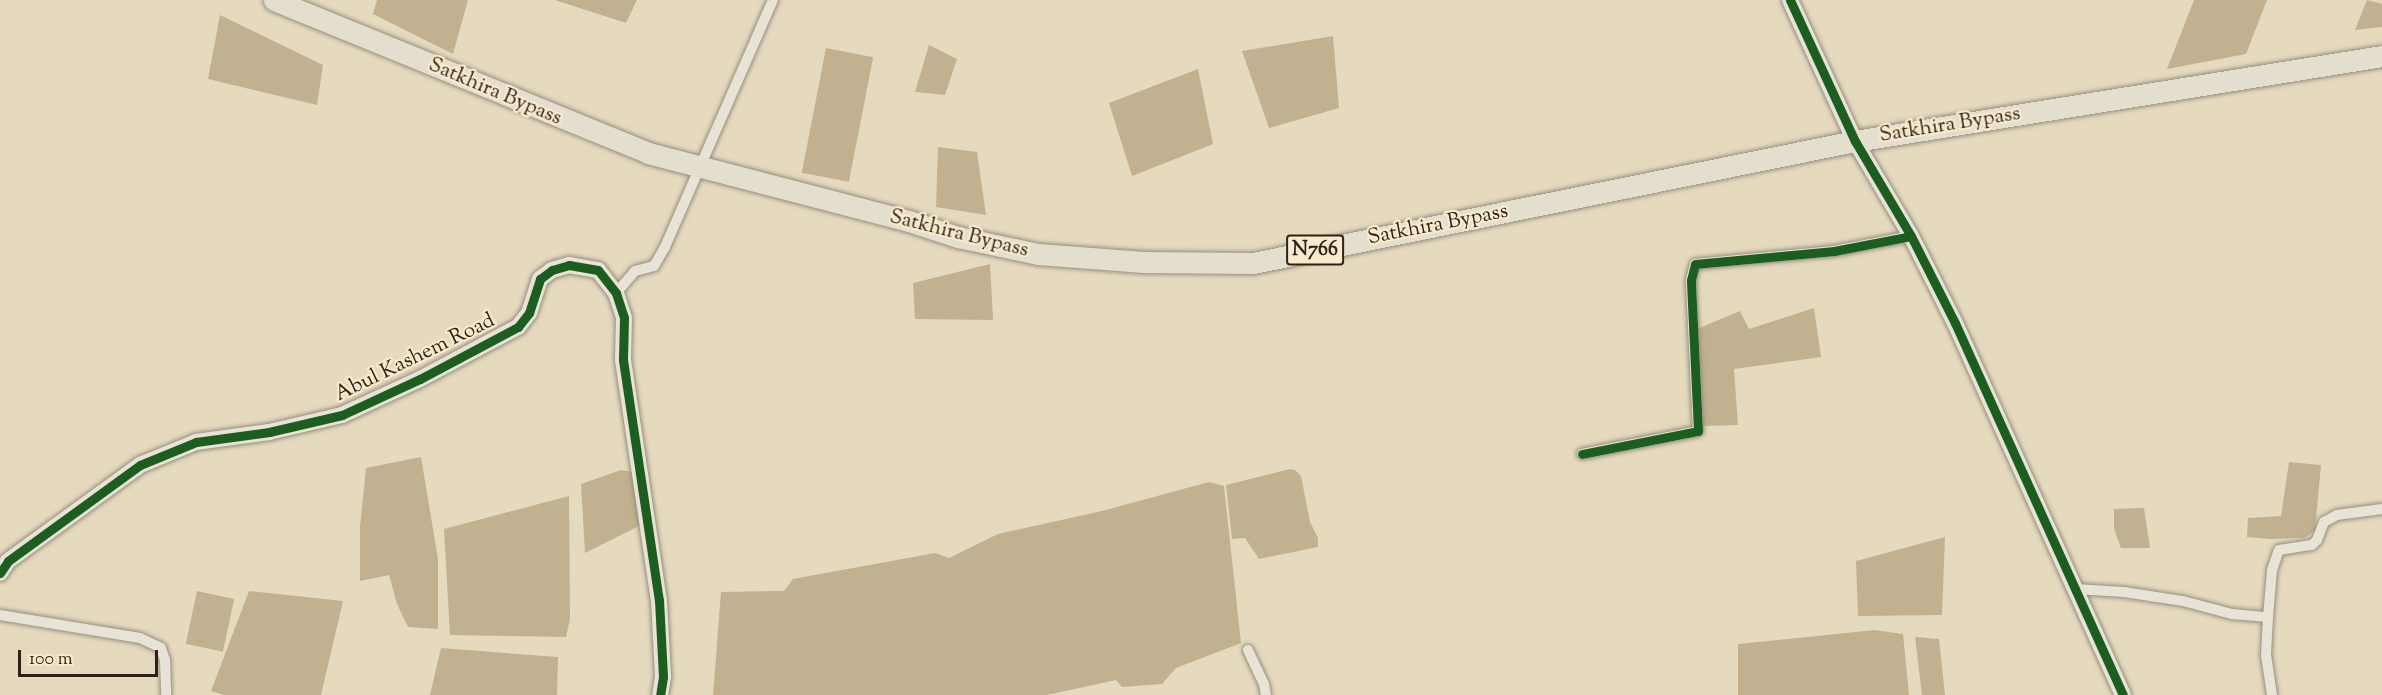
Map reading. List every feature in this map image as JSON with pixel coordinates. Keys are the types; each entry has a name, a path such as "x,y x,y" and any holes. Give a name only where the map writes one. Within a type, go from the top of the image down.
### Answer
{"highway":[{"name":"Satkhira Bypass","path":"274,0 648,153 909,221 958,237 1038,254 1144,262 1253,263 1855,141 2382,56"}],"street":[{"path":"616,293 635,271 654,266 665,248 773,0"},
{"path":"1790,0 1855,141 1911,236 1955,323 2123,695"},
{"path":"1582,454 1698,431 1691,280 1695,264 1834,251 1911,236"},
{"name":"Abul Kashem Road","path":"0,573 8,561 140,465 196,442 269,432 342,415 420,380 463,354 499,339 529,313 540,279 552,270 569,265 598,270 616,293 624,318 623,360 659,600 663,677 660,695"},
{"path":"2272,695 2266,655 2272,570 2278,550 2312,544 2317,540 2324,522 2337,515 2382,509"},
{"path":"2075,589 2124,592 2183,601 2232,614 2268,617"},
{"path":"0,615 140,638 161,648 165,660 166,695"},
{"path":"1248,650 1264,684 1266,695"}],"shaded area":[{"path":"377,0 468,0 453,54 373,14"},
{"path":"555,0 637,0 626,23"},
{"path":"2194,0 2267,0 2246,54 2167,69"},
{"path":"2367,0 2382,4 2382,27 2355,30"},
{"path":"220,15 323,65 317,105 208,79"},
{"path":"1333,36 1339,108 1269,128 1242,51"},
{"path":"929,45 957,59 945,95 915,92"},
{"path":"826,48 873,57 849,182 802,173"},
{"path":"1198,69 1213,144 1132,176 1109,103"},
{"path":"938,147 977,152 986,215 936,207"},
{"path":"990,264 993,320 915,319 913,283"},
{"path":"1814,308 1821,357 1734,369 1738,425 1703,426 1697,329 1740,311 1749,329"},
{"path":"421,457 438,559 438,629 408,627 397,604 389,575 360,581 360,527 366,468"},
{"path":"2289,462 2321,465 2315,530 2305,538 2247,537 2248,518 2281,516"},
{"path":"1290,469 1295,470 1301,476 1310,522 1318,538 1318,547 1259,559 1245,538 1232,539 1226,485"},
{"path":"621,470 632,472 641,525 585,553 581,484"},
{"path":"1209,482 1224,486 1241,643 1176,668 1162,684 1122,687 1116,680 1047,695 713,695 721,592 784,591 793,579 935,553 949,558 998,534 1102,511"},
{"path":"569,496 570,619 566,637 450,635 444,529"},
{"path":"2144,508 2150,548 2121,548 2114,529 2114,509"},
{"path":"1945,537 1942,615 1858,616 1856,561"},
{"path":"197,591 234,599 223,652 186,644"},
{"path":"249,591 343,601 321,695 224,695 211,691"},
{"path":"1875,630 1903,634 1909,695 1738,695 1738,644"},
{"path":"1915,637 1939,639 1945,695 1922,695"},
{"path":"441,648 558,657 557,695 430,695"}],"cycle path":[{"path":"1790,0 1855,141 1911,236 1955,323 2123,695"},
{"path":"1582,454 1698,431 1691,280 1695,264 1834,251 1911,236"},
{"path":"0,573 8,561 140,465 196,442 269,432 342,415 420,379 518,327 529,313 540,279 552,270 569,265 598,270 616,293 624,318 623,360 659,600 663,677 660,695"}]}
